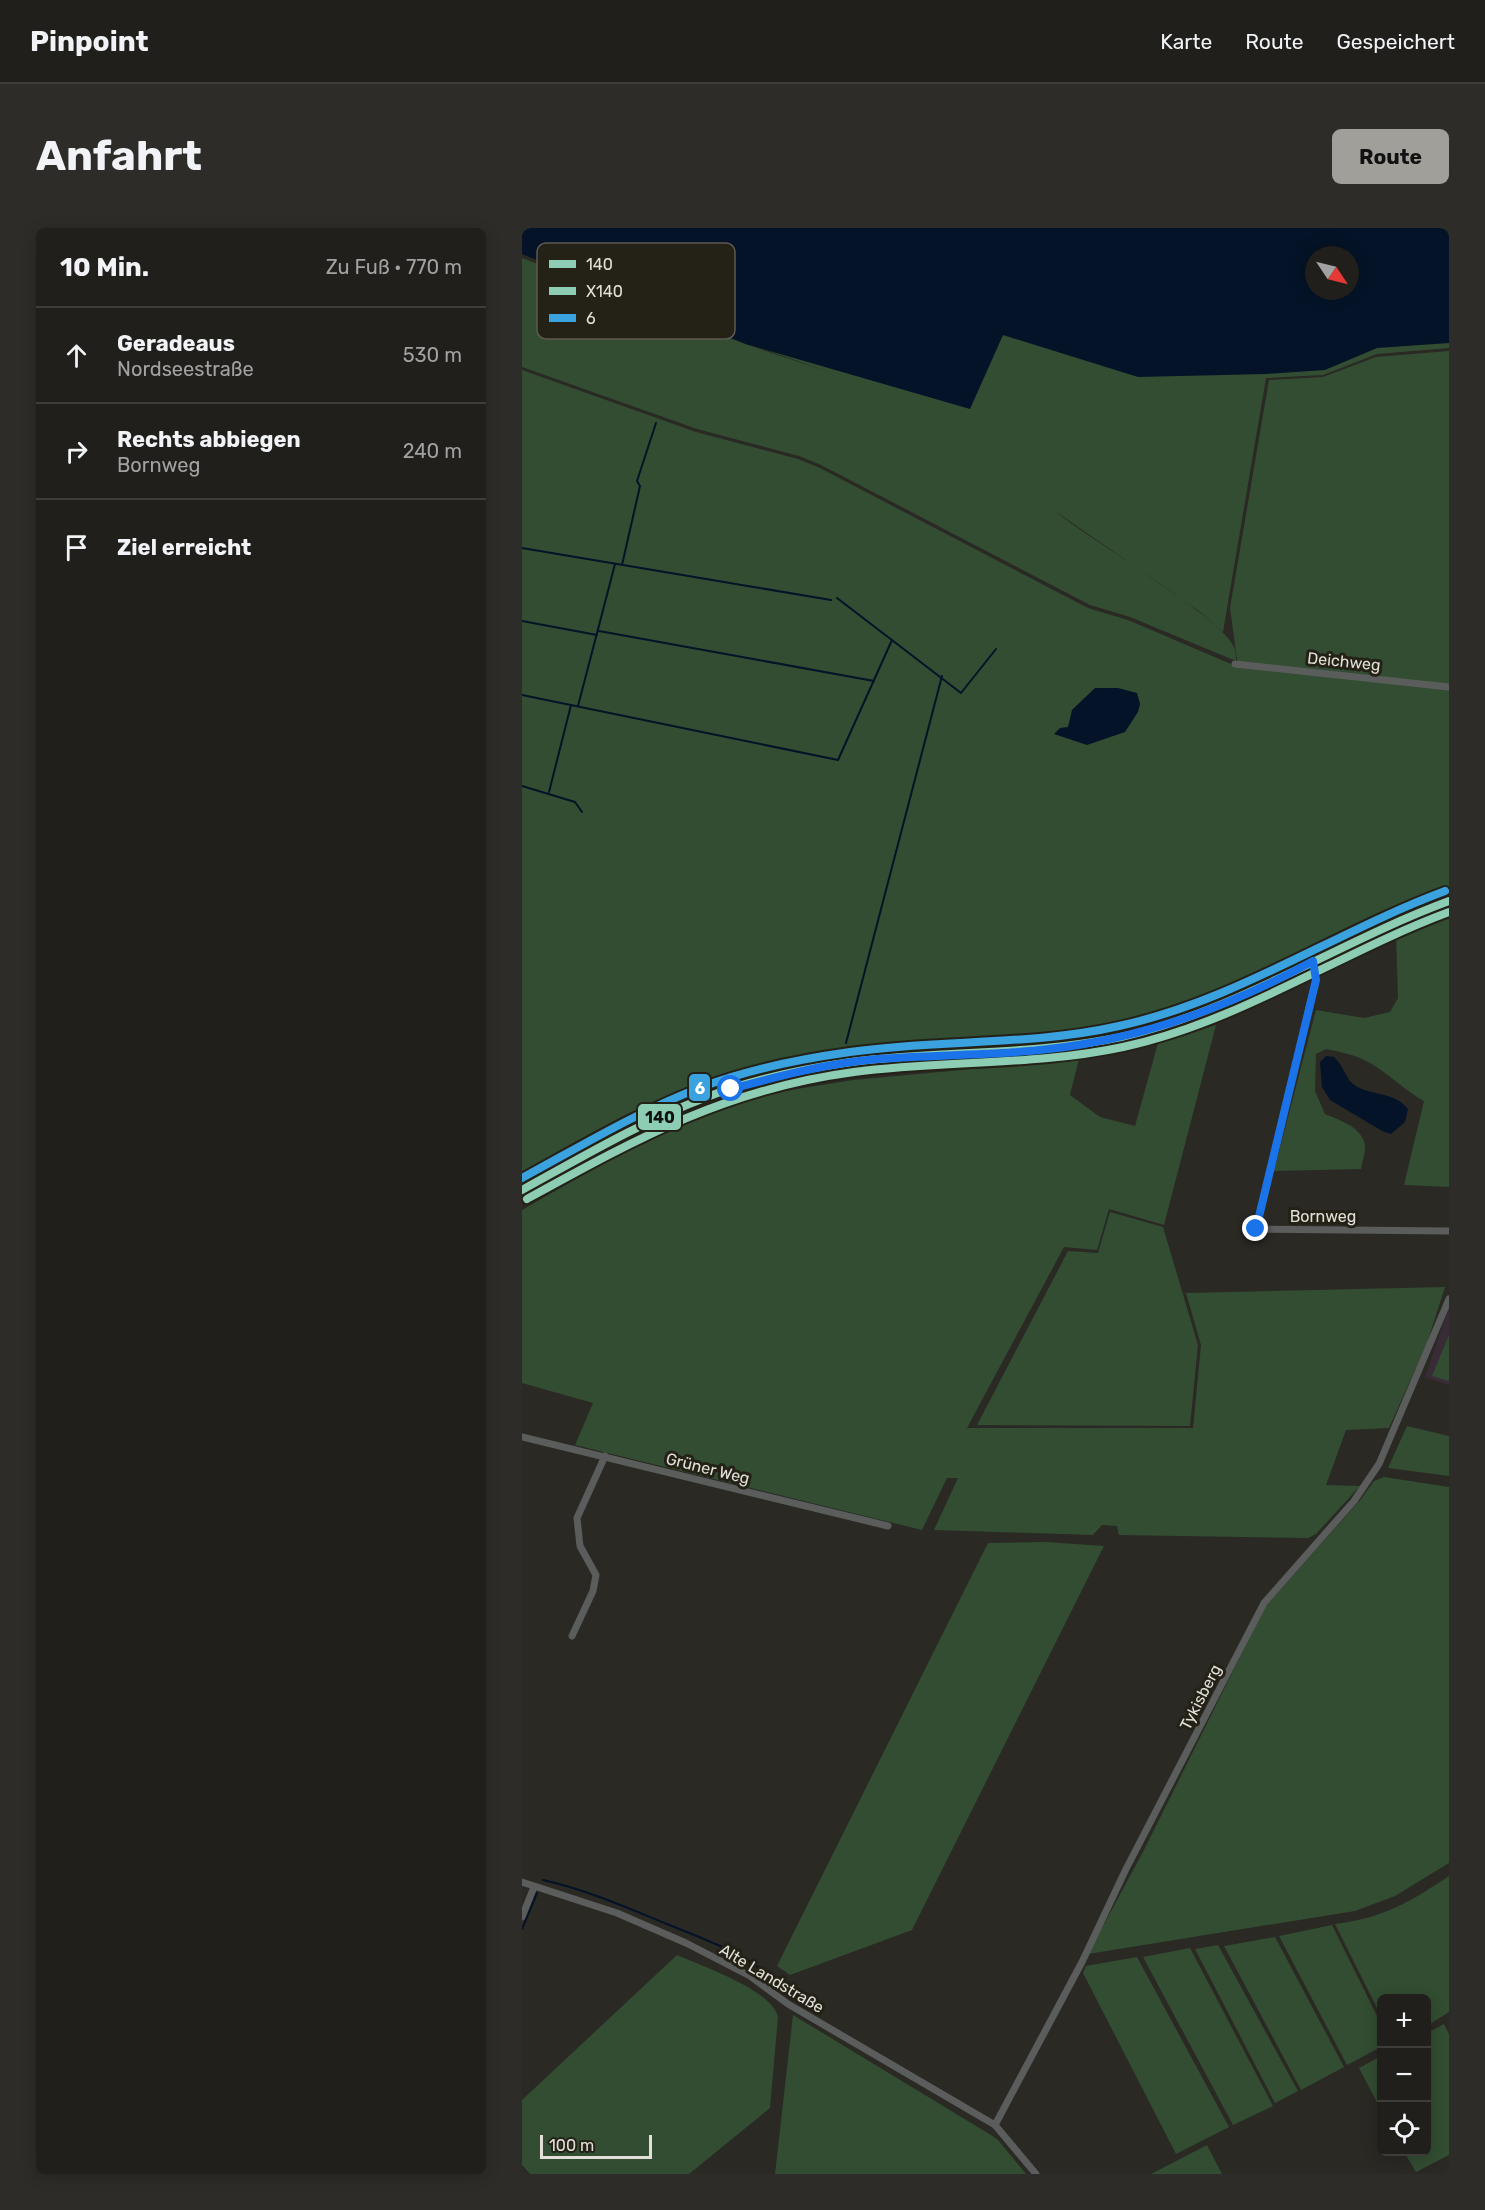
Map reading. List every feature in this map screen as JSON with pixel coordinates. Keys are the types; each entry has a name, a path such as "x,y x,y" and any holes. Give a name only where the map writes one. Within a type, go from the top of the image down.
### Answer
{"main road":[{"path":"522,1190 686,1105 731,1089 813,1069 875,1059 1078,1046 1155,1028 1221,1005 1380,928 1449,901"}],"street":[{"name":"Deichweg","path":"1235,664 1449,687"},
{"name":"Bornweg","path":"1313,961 1316,980 1256,1229 1449,1231"},
{"name":"Tykisberg","path":"995,2125 1082,1962 1126,1869 1264,1603 1354,1501 1379,1464 1423,1366 1449,1299"},
{"name":"Grüner Weg","path":"522,1437 888,1526"},
{"path":"572,1636 593,1591 596,1575 580,1546 577,1518 605,1456"},
{"name":"Alte Landstraße","path":"522,1882 617,1913 686,1943 750,1976 788,2004 995,2125 1036,2174"},
{"path":"522,1917 534,1887"}],"shaded area":[{"path":"1449,1308 1449,1385 1425,1377"}],"green space":[{"path":"522,228 1449,228 1449,348 1377,354 1323,375 1266,378 1223,632 1208,619 1234,647 1236,661 1130,617 1090,605 821,465 799,456 697,429 522,367 522,258 537,264 537,339 732,339 832,373 735,337 735,243 551,243","holes":["1055,511 1134,566 1072,524"]},
{"path":"1449,351 1449,889 1378,918 1253,985 1181,1013 1110,1032 1068,1038 855,1055 774,1070 736,1082 663,1111 522,1184 522,370 696,432 798,459 820,468 1088,608 1128,620 1238,667 1230,608 1269,380 1323,377 1376,357"},
{"path":"1449,916 1449,1187 1404,1185 1424,1101 1370,1063 1354,1056 1326,1049 1316,1054 1315,1091 1325,1114 1349,1125 1363,1139 1365,1148 1361,1169 1274,1171 1316,1010 1364,1018 1390,1012 1398,998 1396,933"},
{"path":"1216,1025 1164,1225 1109,1209 1097,1250 1064,1247 967,1428 1193,1428 1201,1345 1186,1293 1445,1287 1427,1343 1389,1428 1346,1430 1326,1485 1360,1486 1316,1534 1308,1538 1119,1535 1117,1526 1102,1525 1093,1535 934,1530 958,1478 947,1478 922,1530 575,1445 593,1403 522,1383 522,1210 640,1142 717,1110 765,1094 853,1080 1079,1059 1070,1095 1100,1117 1135,1126 1158,1043"},
{"path":"1110,1212 1163,1227 1198,1345 1190,1426 977,1425 1068,1251 1098,1253"},
{"path":"1449,1335 1449,1381 1432,1376"},
{"path":"1407,1426 1449,1436 1449,1476 1388,1468"},
{"path":"1384,1477 1449,1487 1449,1863 1395,1896 1355,1911 1088,1954 1144,1850 1265,1607 1361,1499 1374,1481"},
{"path":"1046,1542 1104,1546 912,1930 790,1975 777,1966 988,1543"},
{"path":"1449,1876 1449,2012 1431,2023 1431,1994 1377,1994 1377,2008 1335,1924 1368,1918 1395,1908"},
{"path":"1332,1925 1377,2016 1377,2049 1347,2065 1279,1936"},
{"path":"1275,1937 1344,2067 1301,2090 1224,1946"},
{"path":"1218,1945 1298,2091 1275,2103 1195,1949"},
{"path":"1190,1948 1273,2106 1233,2125 1143,1957"},
{"path":"677,1955 750,1988 773,2007 778,2017 770,2108 689,2174 530,2174 522,2165 522,2100"},
{"path":"1137,1957 1229,2127 1176,2154 1083,1973 1086,1966"},
{"path":"793,2015 991,2135 998,2140 1026,2174 775,2174"},
{"path":"1444,2024 1449,2034 1449,2155 1416,2172 1406,2156 1431,2156 1431,2031"},
{"path":"1377,2058 1377,2102 1359,2068"},
{"path":"1207,2145 1222,2174 1151,2174"}],"water":[{"path":"522,228 1449,228 1449,343 1377,348 1325,370 1138,377 1003,335 970,409 734,339 735,243 537,243 537,260 522,254"},
{"path":"1095,688 1118,688 1137,693 1140,704 1138,712 1125,732 1087,745 1054,734 1060,728 1068,727 1072,710"},
{"path":"1326,1056 1334,1057 1353,1084 1402,1103 1408,1109 1405,1122 1391,1134 1384,1132 1330,1100 1322,1087 1320,1062"}],"waterway":[{"path":"622,565 640,486 637,481 656,423"},
{"path":"522,548 831,600"},
{"path":"578,706 615,564"},
{"path":"837,598 961,693 996,649"},
{"path":"522,621 597,635"},
{"path":"599,631 874,681"},
{"path":"522,695 838,760 892,640"},
{"path":"846,1043 942,676"},
{"path":"549,792 571,705"},
{"path":"522,786 575,802 582,812"},
{"path":"543,1880 609,1900 714,1943 754,1964 777,1983"},
{"path":"522,1929 537,1893"},
{"path":"522,2170 525,2174"}],"transit line":[{"name":"6","path":"522,1178 610,1130 679,1096 756,1070 794,1061 884,1048 1052,1037 1119,1026 1162,1015 1244,983 1364,926 1445,891"},
{"name":"140","path":"522,1190 660,1117 742,1085 796,1071 851,1062 1054,1047 1121,1037 1206,1011 1367,936 1449,901"},
{"name":"X140","path":"527,1199 645,1136 684,1119 765,1090 808,1080 888,1068 1023,1060 1090,1053 1166,1036 1248,1004 1368,947 1449,912"}],"route":[{"path":"731,1089 813,1069 875,1059 1078,1046 1155,1028 1230,1002 1313,961 1316,980 1256,1229"}]}
